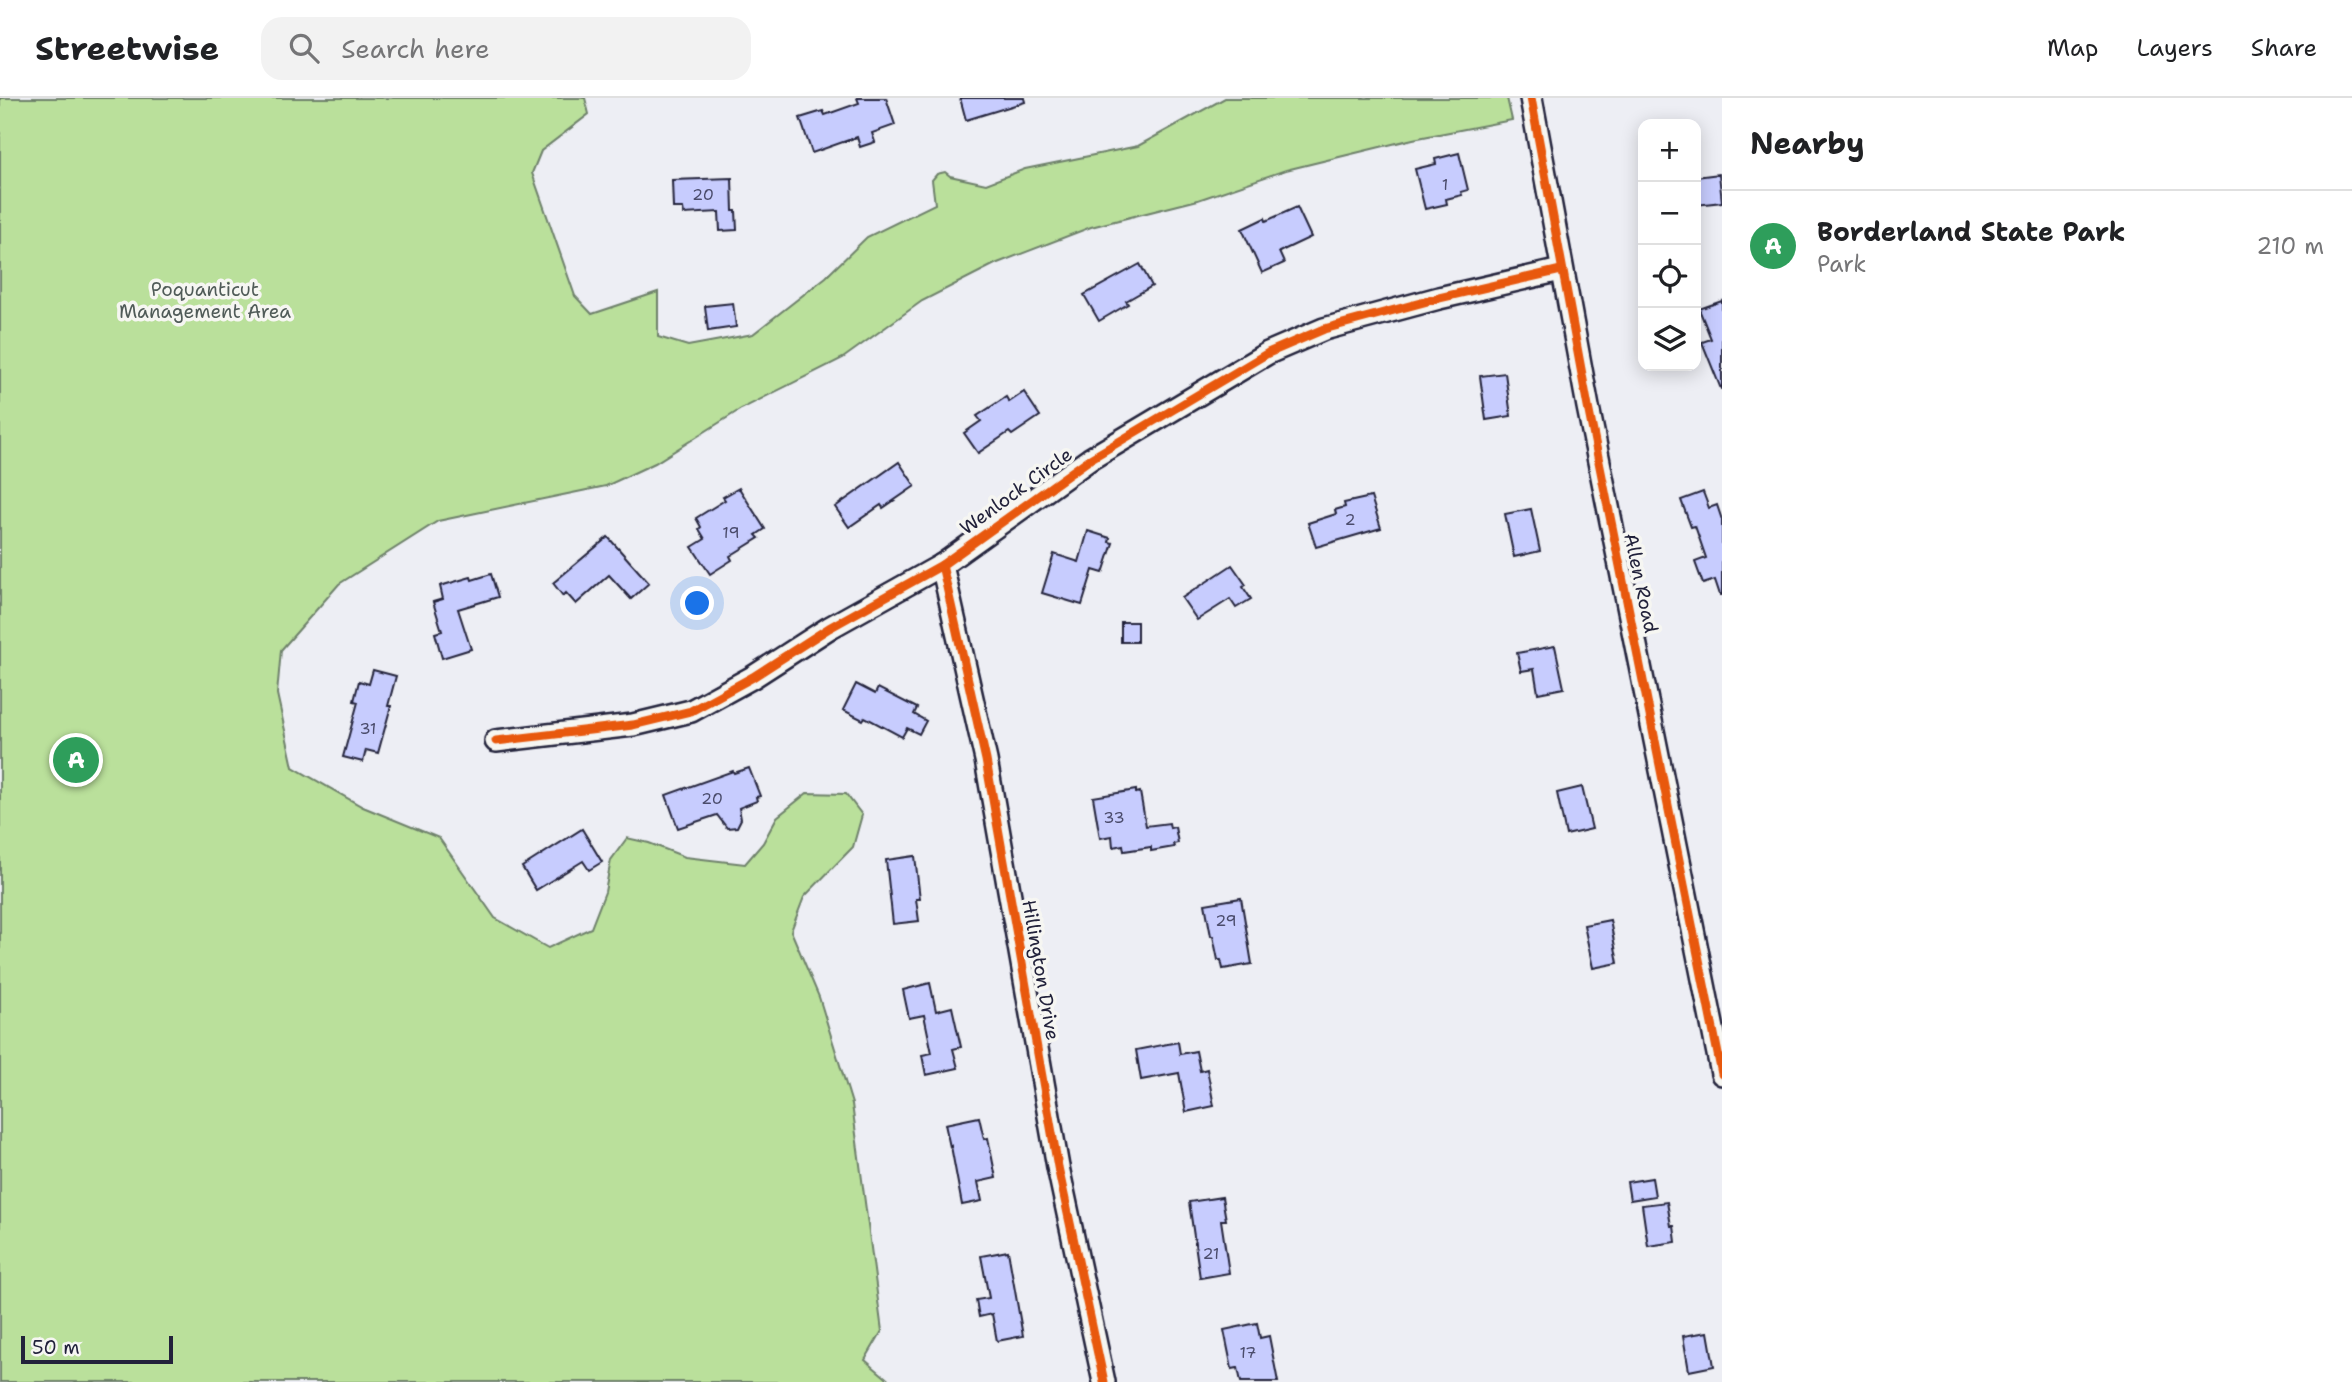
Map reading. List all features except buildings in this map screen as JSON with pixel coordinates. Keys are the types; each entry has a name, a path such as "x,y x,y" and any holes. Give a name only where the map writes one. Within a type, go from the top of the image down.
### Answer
{"street":[{"name":"Allen Road","path":"1531,98 1562,270 1722,1074"},
{"name":"Wenlock Circle","path":"496,741 633,725 691,711 753,677 829,628 942,565 1090,459 1268,352 1325,330 1439,298 1562,270"},
{"name":"Hillington Drive","path":"942,565 986,760 1058,1167 1104,1382"}],"green space":[{"name":"Poquanticut Management Area","path":"0,98 585,98 589,114 541,151 532,173 575,296 592,314 658,292 658,337 688,346 753,334 826,277 867,237 935,204 932,180 937,174 945,172 950,176 986,184 1025,169 1138,146 1225,98 1507,98 1512,120 1413,139 1286,170 1198,200 1091,227 995,264 922,301 843,358 741,409 655,463 606,486 438,521 339,584 281,650 277,694 293,767 363,807 439,838 495,918 548,948 591,928 605,892 611,860 627,838 685,857 745,864 763,843 777,817 807,793 846,794 862,815 853,847 804,897 791,931 819,997 852,1104 882,1331 865,1360 891,1382 0,1382"}],"cycle path":[{"path":"1531,98 1588,407 1722,1074"},
{"path":"496,741 633,725 691,711 753,677 829,628 942,565 1090,459 1268,353 1324,329 1439,298 1561,270"},
{"path":"942,565 986,760 1058,1167 1104,1382"}],"place":[{"name":"Borderland State Park","path":"76,760"}]}
